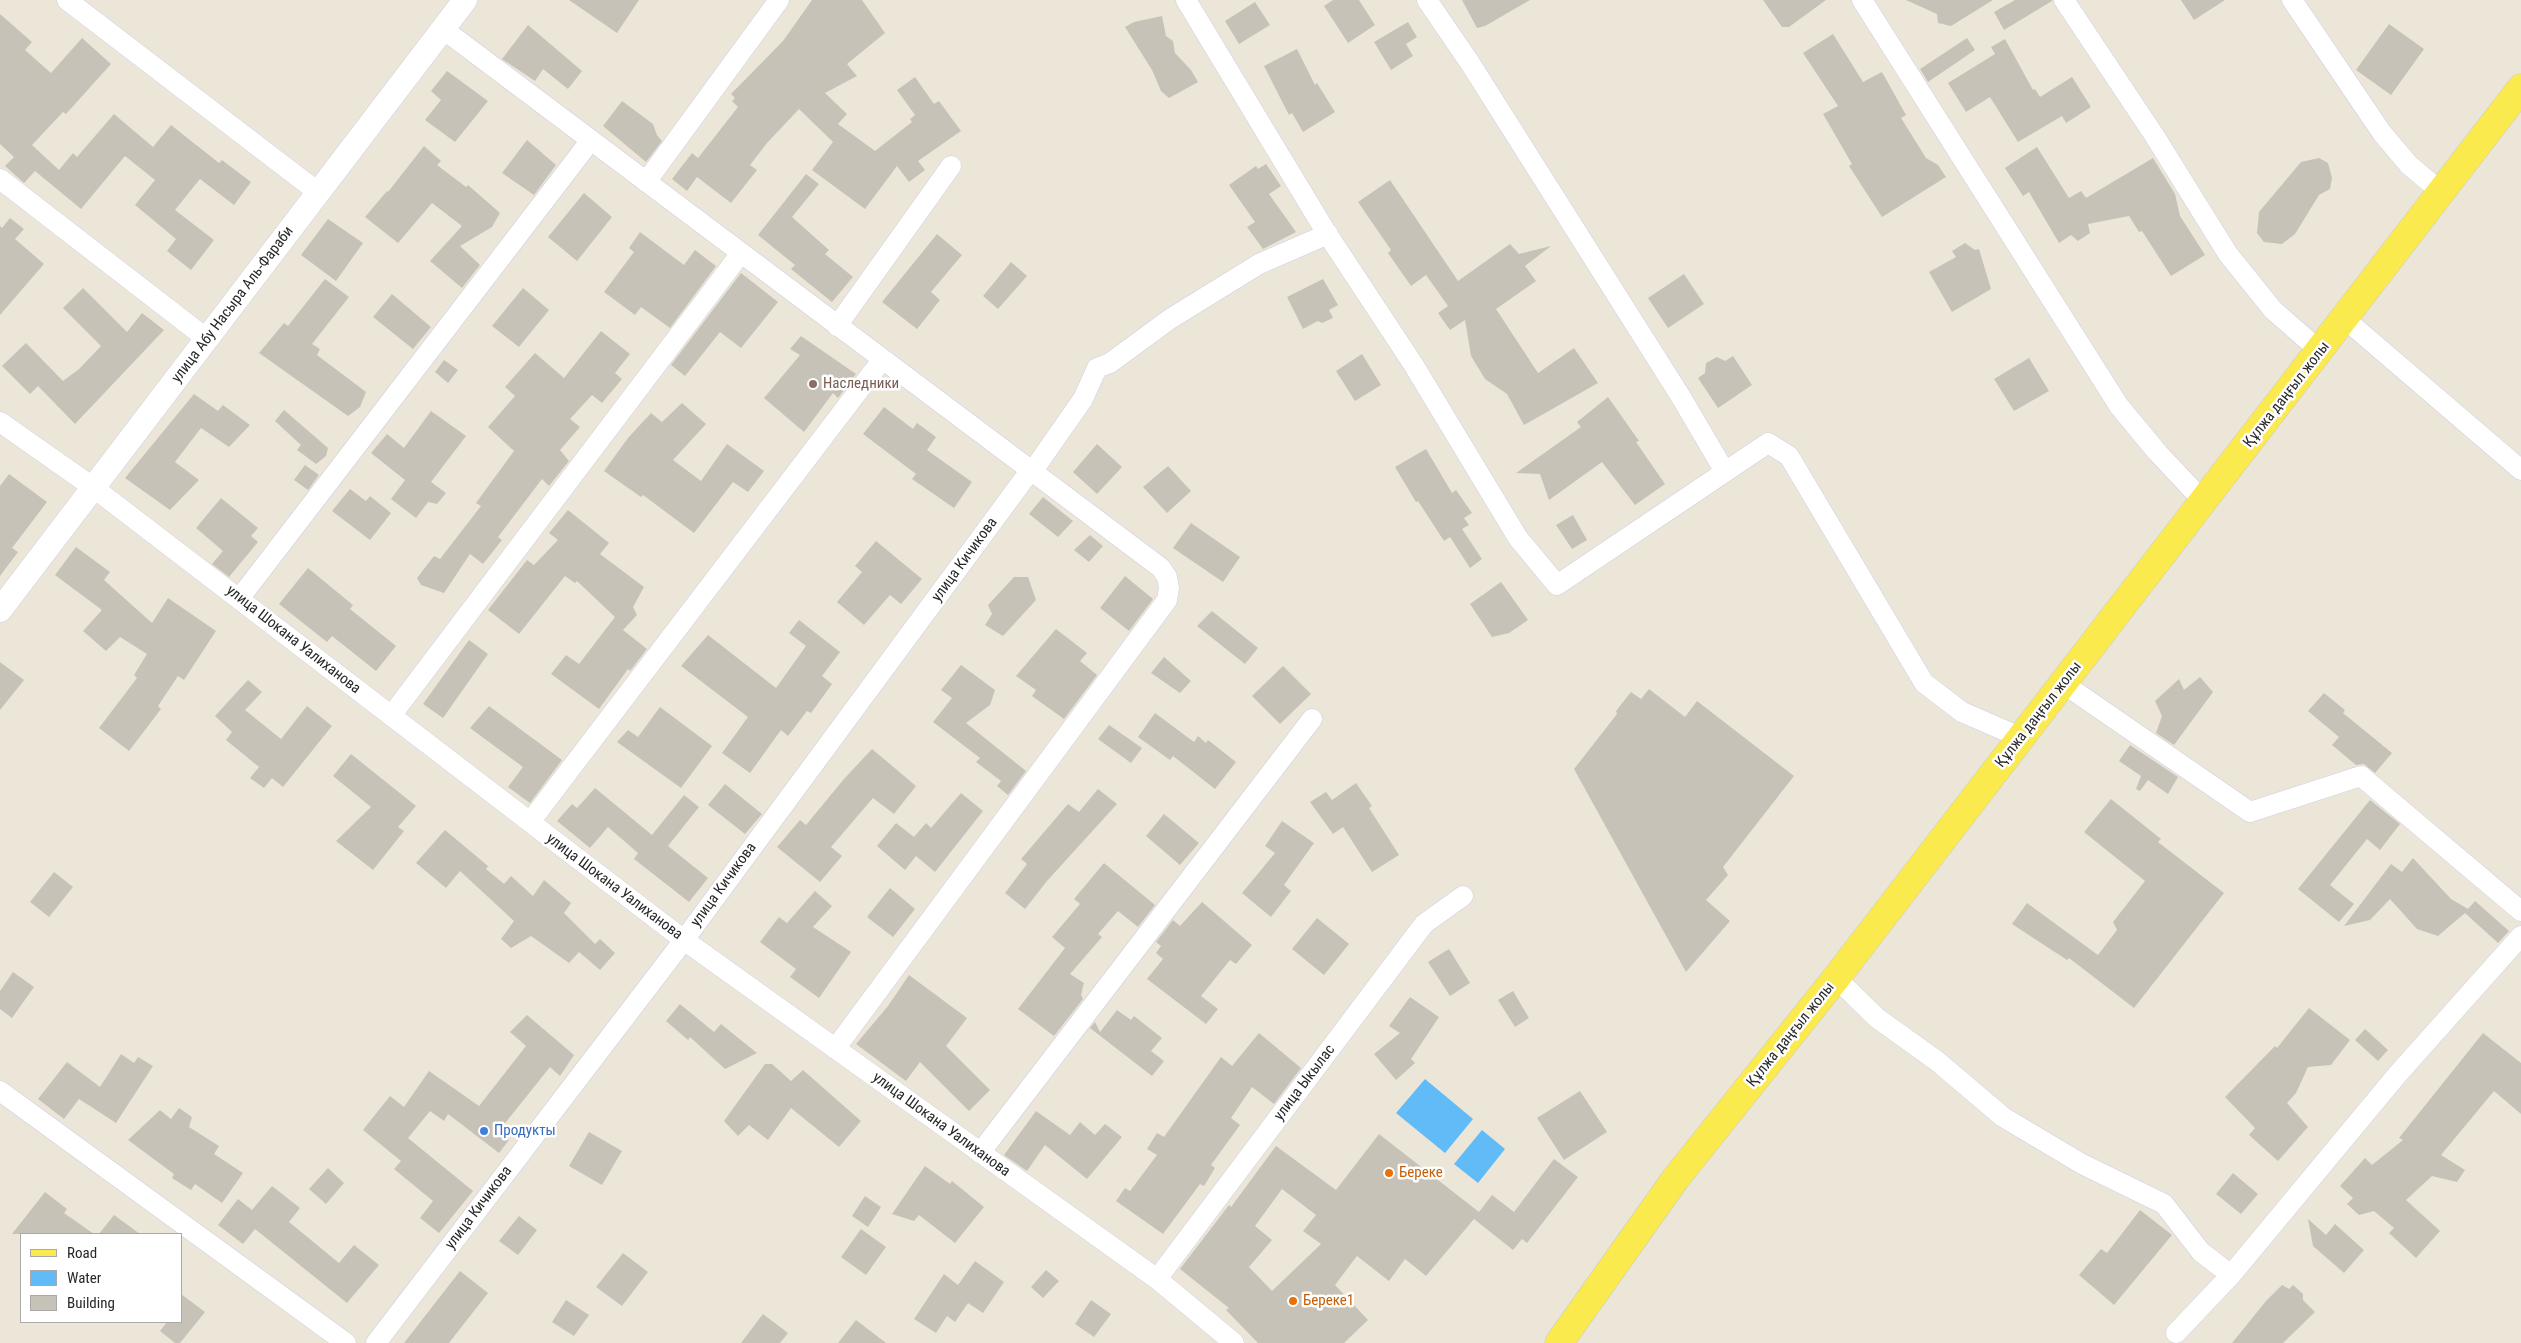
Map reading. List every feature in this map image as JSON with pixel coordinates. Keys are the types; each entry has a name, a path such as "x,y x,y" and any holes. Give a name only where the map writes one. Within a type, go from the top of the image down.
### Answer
{"main road":[{"name":"Құлжа даңғыл жолы","path":"1558,1343 1676,1178 1836,978 2064,684 2345,319 2440,191 2521,88"}],"street":[{"path":"67,0 319,193"},
{"name":"улица Абу Насыра Аль-Фараби","path":"0,610 465,0"},
{"path":"646,182 779,0"},
{"path":"1186,0 1328,234 1413,364 1518,538 1557,585 1768,444 1789,456 1924,683 1962,712 2022,738"},
{"path":"1427,0 1470,63 1725,472"},
{"path":"1862,0 2119,406 2158,453 2204,502"},
{"path":"2064,0 2154,135 2228,254 2272,310 2320,351"},
{"path":"2292,0 2382,133 2409,165 2440,191"},
{"path":"443,29 1160,568 1167,577 1169,588 1166,600 835,1048"},
{"path":"239,599 591,140"},
{"path":"837,326 951,166"},
{"path":"0,179 207,339"},
{"name":"улица Кичикова","path":"376,1343 684,940 1031,472 1083,399 1097,368 1110,363 1170,319 1259,264 1328,234"},
{"path":"391,716 741,253"},
{"path":"2345,319 2521,470"},
{"path":"530,822 882,360"},
{"name":"улица Шокана Уалиханова","path":"0,422 94,488 684,940 1157,1279 1234,1343"},
{"path":"2064,684 2250,812 2361,776 2521,911"},
{"path":"980,1153 1312,719"},
{"name":"улица Ыкылас","path":"1157,1279 1424,924 1462,896"},
{"path":"2176,1334 2231,1275 2397,1076 2521,936"},
{"path":"1836,978 1878,1018 1938,1061 2003,1118 2082,1164 2164,1204 2201,1252 2231,1275"},
{"path":"0,1091 346,1343"}],"water":[{"path":"1425,1079 1473,1119 1445,1153 1396,1113"},
{"path":"1482,1130 1505,1149 1478,1183 1454,1164"}],"building":[{"path":"569,0 639,0 617,33"},
{"path":"812,0 862,0 885,33 847,64 857,76 825,93 847,114 838,124 875,151 912,122 910,119 915,115 897,90 915,77 934,104 939,101 961,131 918,161 925,170 909,182 897,166 865,209 812,170 833,142 799,109 767,143 750,165 757,170 731,203 697,177 687,191 672,179 692,153 698,158 738,107 732,101 735,98 731,94 783,41"},
{"path":"1333,0 1359,0 1375,25 1348,43 1324,6"},
{"path":"1462,0 1530,0 1485,26 1477,28"},
{"path":"1763,0 1826,0 1789,27 1782,27"},
{"path":"1906,0 1993,0 1951,26 1938,23 1937,14"},
{"path":"2015,0 2052,1 2004,30 1994,12"},
{"path":"2181,0 2225,0 2194,20"},
{"path":"1255,2 1270,25 1239,44 1225,21"},
{"path":"0,14 32,42 25,50 51,73 82,38 111,64 66,114 63,112 32,145 59,170 73,153 77,157 114,114 153,147 171,125 219,163 222,160 251,182 234,205 200,179 175,210 214,240 191,270 167,251 176,239 135,205 155,180 125,156 81,209 35,171 24,183 5,166 14,157 0,144"},
{"path":"1162,16 1166,36 1173,41 1175,53 1191,70 1198,82 1169,98 1161,91 1152,70 1125,27 1134,22"},
{"path":"1408,22 1417,37 1406,44 1413,56 1391,70 1374,42"},
{"path":"2389,24 2424,49 2391,95 2356,70"},
{"path":"528,25 582,71 568,89 543,69 535,81 502,59"},
{"path":"1833,34 1863,82 1882,72 1906,115 1901,118 1926,158 1938,165 1946,177 1882,217 1849,166 1852,164 1823,114 1838,106 1803,53"},
{"path":"1967,38 1975,50 1928,82 1920,69"},
{"path":"2005,39 2033,90 2035,89 2040,97 2072,77 2091,107 2066,123 2062,116 2018,142 1990,97 1966,112 1948,83 1995,54 1991,47"},
{"path":"1297,49 1315,85 1317,83 1335,112 1303,132 1292,113 1289,115 1264,66"},
{"path":"447,71 488,101 455,142 425,120 441,100 431,91"},
{"path":"622,101 653,124 657,135 662,141 646,162 603,126"},
{"path":"527,140 556,165 534,195 502,173"},
{"path":"424,146 441,161 437,165 466,187 468,185 500,213 492,227 460,246 480,265 462,288 430,261 462,226 432,203 398,243 365,217 388,192"},
{"path":"2037,147 2069,198 2081,191 2086,198 2153,158 2175,194 2180,216 2205,255 2171,276 2142,231 2139,232 2129,216 2088,224 2090,233 2078,241 2071,235 2059,243 2029,192 2023,196 2005,168"},
{"path":"2319,158 2328,163 2332,178 2330,189 2319,195 2295,234 2282,244 2264,242 2257,233 2259,212 2301,162"},
{"path":"1266,164 1281,186 1269,194 1296,232 1263,249 1247,227 1255,222 1229,185 1256,166 1258,169"},
{"path":"806,174 819,184 792,217 829,250 825,254 853,277 832,302 791,269 795,265 758,235"},
{"path":"1390,180 1458,281 1510,244 1519,254 1551,246 1525,266 1536,281 1496,309 1538,373 1574,348 1598,383 1524,425 1507,394 1485,379 1471,356 1465,320 1450,330 1438,313 1448,306 1426,275 1411,286 1388,253 1391,250 1358,202"},
{"path":"584,193 612,217 577,261 548,237"},
{"path":"10,218 24,229 15,239 44,264 0,315 0,226 2,228"},
{"path":"328,219 363,243 336,281 301,255"},
{"path":"640,232 684,265 695,250 716,266 670,328 641,307 635,315 604,292 634,252 629,248"},
{"path":"937,234 962,255 931,292 940,300 917,329 882,302"},
{"path":"1965,243 1975,250 1979,249 1991,289 1952,312 1929,272 1956,257 1952,251"},
{"path":"1011,262 1027,276 998,309 983,296"},
{"path":"741,273 778,302 741,348 720,332 685,376 671,365"},
{"path":"1684,274 1704,304 1668,328 1648,298"},
{"path":"325,279 349,297 312,344 320,349 317,355 366,392 360,407 348,416 259,353 284,323 288,326"},
{"path":"1323,279 1338,305 1329,310 1333,318 1322,323 1318,321 1303,329 1287,297"},
{"path":"83,288 127,332 142,313 164,330 75,424 38,386 30,394 2,366 26,343 63,381 79,369 101,346 63,308"},
{"path":"523,288 549,310 519,347 492,326"},
{"path":"392,294 431,327 413,349 373,317"},
{"path":"601,331 630,354 615,373 622,379 602,403 592,395 570,419 580,427 560,450 569,461 549,486 542,479 498,537 502,540 483,564 470,554 444,593 421,585 417,578 434,556 440,559 481,506 476,503 514,451 488,427 515,396 505,387 535,353 564,378"},
{"name":"Наследники","path":"801,336 856,374 838,398 833,393 804,432 764,398 800,355 790,349"},
{"path":"1362,354 1381,385 1355,401 1336,371"},
{"path":"1733,356 1752,385 1718,408 1698,378 1705,373 1706,363 1717,357 1725,361"},
{"path":"2029,358 2049,391 2014,411 1994,379"},
{"path":"444,360 458,370 448,383 435,372"},
{"path":"194,394 218,411 223,405 250,425 229,447 201,428 175,462 199,480 170,510 125,478"},
{"path":"1608,397 1639,441 1636,442 1665,484 1635,505 1602,462 1549,500 1540,474 1516,473 1581,427 1577,422"},
{"path":"682,403 706,424 673,460 701,481 727,444 764,471 748,492 733,482 694,533 643,495 641,497 604,471 628,438 651,413 662,422"},
{"path":"884,407 913,429 917,423 936,437 927,450 972,482 954,508 912,479 916,474 863,434"},
{"path":"284,410 328,448 326,456 316,464 297,450 301,445 275,421"},
{"path":"431,411 466,436 431,482 446,493 437,504 428,502 416,518 391,499 405,480 371,453 387,434 404,448"},
{"path":"1097,444 1122,467 1097,494 1073,472"},
{"path":"1426,449 1452,493 1456,490 1472,513 1464,518 1469,525 1462,529 1482,559 1470,568 1450,537 1444,541 1418,501 1416,502 1395,467"},
{"path":"305,465 319,475 308,490 294,480"},
{"path":"1168,466 1191,491 1167,513 1143,487"},
{"path":"9,474 47,502 12,548 18,552 0,576 0,486"},
{"path":"350,489 366,501 370,496 391,513 370,540 332,511"},
{"path":"1043,497 1073,521 1058,537 1029,514"},
{"path":"221,498 258,528 251,536 258,542 229,577 212,564 223,551 196,528"},
{"path":"568,510 609,543 600,554 644,587 633,607 637,615 623,630 647,649 630,671 628,669 599,709 551,674 566,655 579,664 615,617 577,581 575,583 565,576 519,634 488,610 527,560 534,565 558,540 549,533"},
{"path":"1573,515 1587,540 1572,549 1556,525"},
{"path":"1191,523 1240,557 1223,582 1173,548"},
{"path":"1090,535 1103,546 1089,562 1074,550"},
{"path":"876,541 922,579 901,604 890,595 864,625 837,602 862,572 855,566"},
{"path":"76,547 110,572 104,580 152,623 168,598 216,631 184,680 178,676 158,706 161,709 129,751 99,728 137,678 134,675 147,654 120,637 106,651 83,631 102,610 55,575"},
{"path":"308,568 353,605 350,609 396,646 376,671 332,636 327,642 279,604"},
{"path":"1125,576 1153,599 1129,631 1100,608"},
{"path":"1014,577 1028,577 1036,600 1003,636 985,625 992,614 988,605"},
{"path":"1501,582 1528,620 1509,633 1492,637 1470,604"},
{"path":"1212,611 1258,648 1245,664 1197,626"},
{"path":"799,620 840,652 822,676 832,684 811,713 807,711 788,736 781,730 750,773 722,753 748,717 681,666 708,635 776,688 806,646 789,633"},
{"path":"1056,629 1087,653 1080,661 1097,675 1064,719 1032,696 1036,690 1016,676"},
{"path":"469,640 488,654 443,718 423,704"},
{"path":"1164,657 1191,681 1180,693 1151,673"},
{"path":"0,662 24,680 0,710"},
{"path":"961,665 995,690 990,705 966,723 1026,771 1008,795 997,786 1001,781 976,762 980,758 933,722 952,698 941,690"},
{"path":"1283,666 1311,694 1280,724 1252,696"},
{"path":"2200,677 2213,692 2174,745 2156,733 2162,716 2155,701 2179,679 2184,690"},
{"path":"248,680 262,692 245,710 281,739 307,706 332,726 283,787 272,778 264,788 250,778 259,767 226,740 232,732 215,716"},
{"path":"1649,689 1685,717 1697,701 1794,776 1723,867 1728,875 1706,900 1730,921 1686,972 1574,769 1617,714 1616,711 1631,692 1641,699"},
{"path":"2324,693 2345,710 2343,713 2392,753 2375,773 2364,764 2356,765 2332,745 2339,737 2308,711"},
{"path":"489,706 562,760 530,803 508,787 523,767 470,728"},
{"path":"660,707 712,746 681,788 617,742 628,730 638,737"},
{"path":"1155,713 1194,742 1198,736 1206,743 1208,740 1236,762 1215,789 1173,756 1170,760 1138,737"},
{"path":"1109,725 1142,748 1131,763 1098,739"},
{"path":"2130,745 2178,777 2168,794 2148,780 2140,791 2136,789 2141,776 2119,761"},
{"path":"872,749 916,786 894,814 873,798 831,847 842,856 820,882 777,847 800,820 806,825"},
{"path":"351,754 416,806 398,827 404,831 373,870 336,841 371,807 333,776"},
{"path":"1356,783 1372,806 1369,808 1399,855 1372,872 1343,827 1333,834 1310,802 1326,792 1332,800"},
{"path":"725,784 762,814 745,834 708,805"},
{"path":"595,788 652,835 684,795 699,807 668,846 708,878 689,902 634,859 638,853 608,827 590,848 557,821 572,804 577,808"},
{"path":"1098,789 1117,804 1047,881 1025,909 1005,893 1027,864 1021,859 1068,804 1079,812"},
{"path":"961,793 983,811 935,872 916,856 905,870 877,846 896,823 914,837 926,823 931,828"},
{"path":"2111,799 2161,839 2158,842 2224,893 2134,1008 2069,958 2067,960 2012,924 2027,903 2098,955 2117,930 2113,922 2145,881 2084,832"},
{"path":"2370,800 2400,824 2380,850 2367,839 2330,885 2354,904 2339,922 2298,889"},
{"path":"1164,814 1199,843 1180,865 1146,836"},
{"path":"1282,821 1314,843 1284,885 1291,891 1271,917 1242,893 1275,853 1265,846"},
{"path":"445,830 488,866 486,869 504,884 511,876 533,896 544,880 571,903 564,913 595,944 600,939 615,953 600,970 579,952 569,963 531,936 511,948 501,939 514,921 460,871 446,888 416,863"},
{"path":"2413,858 2451,899 2468,909 2475,901 2509,931 2498,943 2465,913 2438,936 2417,929 2390,899 2370,920 2344,926 2391,864 2402,872"},
{"path":"1104,863 1155,905 1138,927 1118,911 1098,934 1102,937 1070,974 1084,983 1081,995 1083,999 1054,1036 1018,1009 1065,948 1052,937 1080,904 1074,899"},
{"path":"54,872 73,887 49,917 30,902"},
{"path":"890,888 915,909 893,937 867,917"},
{"path":"815,891 832,906 813,927 851,952 819,998 790,977 796,969 760,942 779,917 787,923"},
{"path":"1202,902 1252,945 1236,964 1230,960 1201,996 1218,1009 1206,1024 1147,979 1163,959 1156,953 1161,946 1156,942 1173,920 1180,926"},
{"path":"1317,918 1349,944 1324,975 1292,949"},
{"path":"1449,949 1470,983 1450,996 1428,962"},
{"path":"13,972 34,987 12,1018 0,1009 0,991"},
{"path":"909,975 967,1018 946,1046 990,1090 969,1111 920,1062 906,1081 856,1044 888,1006"},
{"path":"1513,991 1529,1018 1515,1027 1498,1000"},
{"path":"1410,997 1439,1017 1411,1059 1415,1063 1396,1080 1374,1054 1400,1033 1389,1026"},
{"path":"680,1004 714,1032 721,1024 757,1053 725,1069 690,1037 688,1040 666,1021"},
{"path":"2309,1008 2350,1040 2331,1065 2308,1067 2296,1093 2287,1103 2308,1127 2278,1161 2249,1135 2255,1128 2225,1097 2275,1046 2277,1048"},
{"path":"1117,1010 1131,1020 1134,1016 1162,1038 1151,1051 1164,1061 1152,1076 1090,1028 1095,1022 1100,1032"},
{"path":"527,1015 574,1055 560,1076 550,1067 498,1132 509,1140 499,1153 448,1114 444,1121 430,1111 408,1138 473,1191 439,1233 420,1218 433,1201 394,1169 401,1161 363,1130 390,1096 404,1107 429,1071 479,1106 526,1046 510,1032"},
{"path":"2365,1029 2388,1050 2378,1061 2355,1040"},
{"path":"1259,1033 1301,1068 1274,1104 1252,1087 1231,1118 1240,1125 1211,1165 1215,1168 1204,1186 1200,1184 1163,1234 1116,1201 1125,1188 1130,1191 1157,1155 1147,1149 1157,1133 1164,1137 1221,1057 1232,1066"},
{"path":"2483,1033 2521,1063 2521,1114 2494,1091 2441,1155 2465,1170 2457,1182 2432,1176 2406,1200 2440,1231 2416,1258 2389,1233 2394,1228 2374,1211 2359,1215 2347,1204 2353,1198 2340,1186 2365,1158 2372,1165 2403,1140 2399,1138"},
{"path":"121,1054 134,1063 138,1057 153,1066 116,1123 79,1099 64,1119 38,1099 67,1062 100,1087"},
{"path":"765,1064 772,1064 791,1081 803,1070 861,1121 839,1147 791,1108 768,1140 749,1125 738,1136 724,1121"},
{"path":"1580,1091 1607,1132 1564,1160 1537,1118"},
{"path":"179,1108 192,1117 189,1127 219,1146 214,1154 243,1173 222,1203 195,1184 191,1190 172,1178 174,1174 128,1140 160,1110 171,1119"},
{"path":"1036,1111 1070,1135 1080,1122 1095,1135 1105,1124 1122,1137 1087,1179 1045,1145 1027,1171 1004,1155"},
{"path":"589,1132 622,1151 602,1185 569,1166"},
{"path":"1379,1134 1479,1212 1492,1195 1514,1212 1554,1159 1578,1177 1527,1243 1522,1239 1513,1250 1474,1219 1426,1276 1405,1259 1389,1281 1357,1256 1335,1285 1368,1320 1344,1343 1258,1343 1226,1310 1229,1308 1180,1269 1229,1205 1231,1207 1276,1146 1336,1190","holes":["1282,1189 1316,1215 1303,1231 1321,1244 1272,1291 1249,1267 1272,1240 1255,1226"]},
{"path":"925,1166 950,1184 952,1181 984,1207 955,1243 919,1215 914,1221 892,1214"},
{"path":"328,1168 344,1183 326,1204 309,1189"},
{"path":"2233,1173 2258,1194 2241,1214 2216,1194"},
{"path":"272,1186 300,1208 289,1222 339,1263 354,1245 379,1265 347,1303 255,1229 243,1244 218,1225 238,1199 252,1210"},
{"path":"45,1192 67,1209 64,1213 93,1233 20,1233 12,1234"},
{"path":"865,1196 881,1207 868,1227 852,1216"},
{"path":"2140,1210 2172,1235 2114,1305 2079,1275 2101,1249 2107,1253"},
{"path":"114,1215 139,1233 100,1233"},
{"path":"519,1216 537,1230 518,1255 499,1241"},
{"path":"2308,1219 2326,1235 2335,1224 2364,1250 2344,1273 2313,1246"},
{"path":"861,1229 886,1247 866,1275 841,1257"},
{"path":"623,1253 648,1272 622,1306 596,1287"},
{"path":"975,1261 1004,1282 983,1313 968,1303 955,1322 947,1316 936,1333 914,1319 944,1274 958,1285"},
{"path":"1046,1270 1059,1281 1043,1298 1031,1287"},
{"path":"460,1271 488,1293 449,1343 404,1343"},
{"path":"2282,1285 2289,1289 2293,1285 2303,1294 2303,1300 2315,1312 2283,1343 2232,1343 2266,1301"},
{"path":"182,1295 205,1312 180,1343 175,1343 160,1331 166,1323 182,1323"},
{"path":"566,1300 589,1315 574,1336 552,1322"},
{"path":"1091,1300 1111,1314 1094,1337 1075,1324"},
{"path":"763,1314 788,1333 780,1343 741,1343"},
{"path":"856,1320 886,1343 838,1343"}],"place":[{"name":"Наследники","path":"813,384"},
{"name":"Продукты","path":"484,1131"},
{"name":"Береке","path":"1389,1173"},
{"name":"Береке1","path":"1293,1301"}]}
